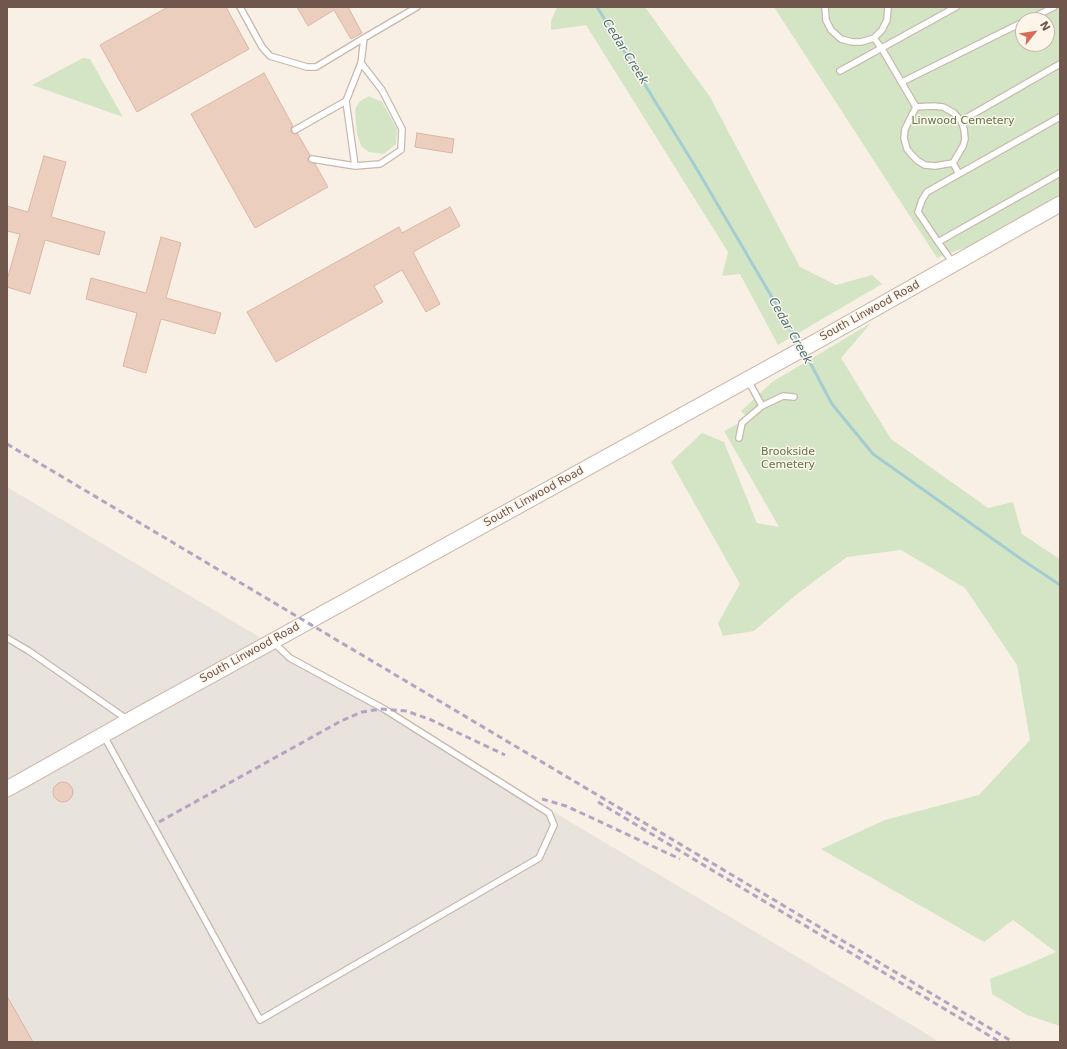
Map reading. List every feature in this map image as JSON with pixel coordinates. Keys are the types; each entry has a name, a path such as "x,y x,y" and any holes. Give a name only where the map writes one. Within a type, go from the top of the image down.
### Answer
{"main road":[{"name":"South Linwood Road","path":"7,789 128,720 273,642 747,378 819,340 953,263 1021,227 1060,204"}],"lane":[{"path":"240,7 262,47 270,56 316,67 418,7"},
{"path":"825,7 826,20 831,30 841,38 852,42 861,42 874,38 882,30 887,20 888,7"},
{"path":"840,71 956,7"},
{"path":"1044,12 1054,7"},
{"path":"902,82 1015,26"},
{"path":"354,166 346,101 361,63 364,38"},
{"path":"874,38 916,107"},
{"path":"312,159 354,166 380,164 401,150 402,129 382,90 361,63"},
{"path":"961,121 1060,64"},
{"path":"295,130 346,101"},
{"path":"916,107 943,107 954,113 961,121 964,129 964,146 952,163 935,166 924,164 918,162 907,149 904,138 905,129 916,107"},
{"path":"953,263 918,212 922,200 927,192 1060,117"},
{"path":"952,163 959,174"},
{"path":"938,242 1060,173"},
{"path":"747,378 762,406"},
{"path":"739,438 742,423 762,406 783,396 794,397"},
{"path":"7,638 29,651 128,720"},
{"path":"103,735 260,1020 539,858 554,825 549,813 384,709 290,658 273,642"}],"shaded area":[{"path":"7,487 922,1031 939,1042 7,1042"}],"green space":[{"path":"557,7 645,7 710,97 800,267 836,285 872,275 882,284 778,345 740,274 722,276 728,252 586,25 551,30 551,21"},
{"name":"Linwood Cemetery","path":"774,7 1060,7 1060,204 1021,227 937,258"},
{"path":"83,58 90,59 123,117 32,85"},
{"path":"369,96 382,102 397,129 396,144 384,154 369,152 361,146 357,134 355,109 360,101"},
{"name":"Brookside Cemetery","path":"871,323 841,358 891,439 988,508 1013,502 1022,534 1060,559 1060,1026 1027,1015 992,994 990,979 1056,952 1013,920 984,942 821,849 885,820 979,795 1030,740 1017,665 965,588 901,550 847,557 797,594 754,631 723,636 718,623 740,584 671,462 702,433 724,442 757,523 779,527 724,431 748,418 741,411 772,382"}],"building":[{"path":"168,7 226,7 249,49 137,112 100,45"},
{"path":"297,7 348,7 362,33 351,39 334,10 308,26"},
{"path":"264,73 293,126 291,128 291,132 295,134 297,133 310,155 308,161 315,164 328,187 255,228 191,114"},
{"path":"417,133 454,139 452,153 415,147"},
{"path":"44,156 66,162 51,217 105,232 99,255 45,240 30,294 7,287 7,280 20,234 7,231 7,206 28,212"},
{"path":"450,207 460,226 413,252 440,304 426,312 402,270 374,286 383,302 276,362 247,312 399,227 402,233"},
{"path":"161,237 181,243 166,298 221,313 215,334 161,319 146,373 123,366 137,313 86,299 91,278 146,293"},
{"path":"63,782 70,785 73,792 70,799 63,802 56,799 53,792 56,785"},
{"path":"7,996 33,1042 7,1042"}],"waterway":[{"name":"Cedar Creek","path":"597,7 695,166 800,345"},
{"name":"Cedar Creek","path":"805,353 832,404 873,454 1060,585"}],"railway":[{"path":"7,444 1013,1042"},
{"path":"159,822 341,721 362,712 381,709 406,711 429,719 505,755"},
{"path":"542,799 566,806 680,859"},
{"path":"598,802 1000,1042"}]}
